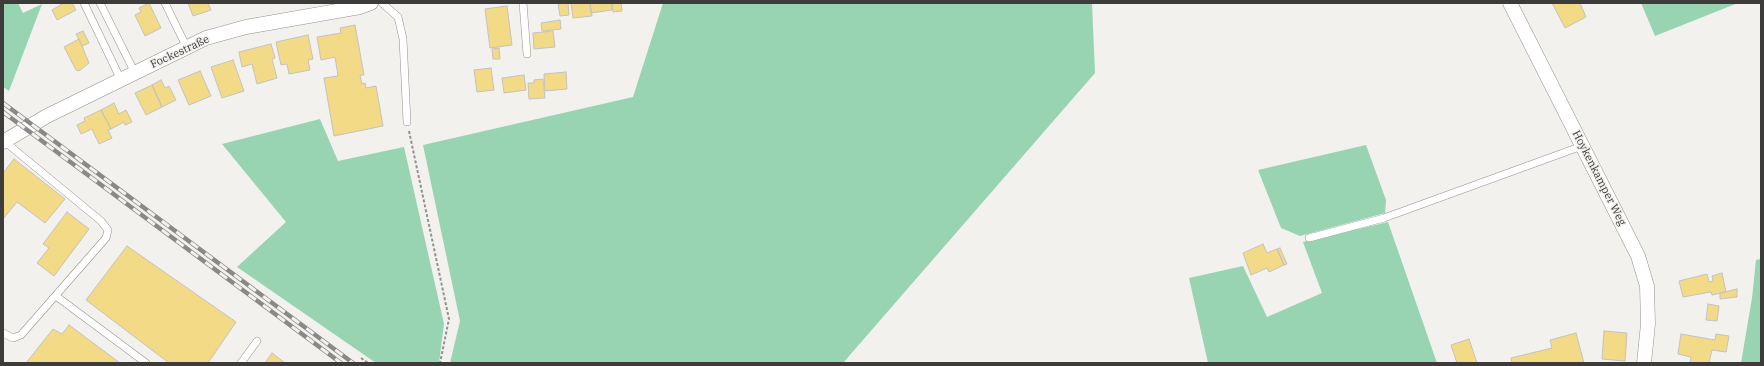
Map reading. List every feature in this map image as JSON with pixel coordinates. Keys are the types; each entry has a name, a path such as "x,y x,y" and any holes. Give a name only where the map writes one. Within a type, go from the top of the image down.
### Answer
{"street":[{"name":"Fockestraße","path":"4,142 47,116 206,38 246,27 360,7 371,3"},
{"name":"Hoykenkamper Weg","path":"1510,3 1638,256 1647,286 1648,324 1644,363"}],"lane":[{"path":"84,3 121,80"},
{"path":"100,3 135,73"},
{"path":"165,3 187,48"},
{"path":"382,3 398,17 401,32 407,122"},
{"path":"523,3 527,54"},
{"path":"3,333 13,338 21,335 106,238 108,230 101,221 4,142"},
{"path":"1309,238 1384,218 1582,146"},
{"path":"56,296 146,363"},
{"path":"241,363 257,341"}],"path":[{"path":"407,122 449,319 440,363"},
{"path":"361,358 368,363"}],"green space":[{"path":"3,3 18,3 23,13 42,4 9,91 3,87"},
{"path":"663,3 1092,3 1095,73 843,363 450,363 460,321 423,145 633,97"},
{"path":"1641,3 1738,3 1655,36"},
{"path":"320,119 338,161 404,147 444,324 439,363 376,363 237,267 286,222 222,144"},
{"path":"1366,145 1386,200 1385,213 1300,236 1281,228 1258,170"},
{"path":"1388,222 1437,363 1208,363 1189,278 1243,266 1267,317 1322,293 1303,242"},
{"path":"1761,259 1761,363 1741,363 1752,298 1756,260"}],"building":[{"path":"64,3 72,3 76,10 57,20 52,10"},
{"path":"149,3 161,28 145,36 135,15 141,12 139,8"},
{"path":"188,3 208,3 211,10 193,16"},
{"path":"558,3 568,3 569,15 560,16"},
{"path":"571,3 590,3 592,16 573,18"},
{"path":"590,3 611,3 612,10 591,13"},
{"path":"612,3 621,3 622,11 613,12"},
{"path":"1552,3 1580,3 1586,17 1565,28"},
{"path":"507,6 512,45 490,48 485,9"},
{"path":"560,20 561,29 542,31 541,23"},
{"path":"355,25 364,75 360,75 362,84 365,83 366,88 376,86 383,126 334,136 324,78 338,76 335,57 321,60 317,37 341,33 340,28"},
{"path":"83,31 89,43 82,46 76,34"},
{"path":"553,31 555,47 534,49 533,33"},
{"path":"308,35 313,59 308,60 310,70 289,74 287,64 281,65 276,42"},
{"path":"79,39 89,63 79,71 76,70 64,47"},
{"path":"271,44 275,58 272,59 277,78 257,84 252,64 242,67 239,52"},
{"path":"499,48 500,59 493,59 492,49"},
{"path":"233,60 244,91 222,98 211,67"},
{"path":"491,68 494,90 477,92 474,70"},
{"path":"200,71 211,96 189,105 178,80"},
{"path":"566,72 567,89 545,91 544,74"},
{"path":"524,75 526,90 504,93 502,78"},
{"path":"543,79 545,98 529,99 528,83 534,83 534,80"},
{"path":"161,80 165,88 169,86 176,100 162,107 152,85"},
{"path":"152,85 162,107 146,115 135,93"},
{"path":"114,103 119,114 126,110 132,122 125,125 124,122 111,129 101,110"},
{"path":"101,110 111,129 108,130 112,138 99,144 92,129 81,134 77,125 85,121 84,118"},
{"path":"14,159 65,199 45,223 17,202 3,219 3,173"},
{"path":"67,212 89,229 54,276 37,263 49,248 43,244"},
{"path":"1263,244 1267,253 1277,249 1284,265 1269,272 1267,268 1251,275 1243,253"},
{"path":"127,246 236,322 208,363 169,363 86,300"},
{"path":"1280,248 1287,264 1284,265 1277,249"},
{"path":"1722,273 1726,292 1712,295 1711,292 1683,297 1679,281 1707,274 1709,282 1713,281 1712,276"},
{"path":"1737,289 1737,297 1720,299 1720,293"},
{"path":"1708,304 1719,306 1717,321 1706,320"},
{"path":"69,325 120,363 26,363 53,329 62,334"},
{"path":"1604,331 1627,333 1625,361 1602,359"},
{"path":"1576,333 1584,363 1512,363 1511,358 1552,348 1550,340"},
{"path":"1681,334 1715,340 1716,334 1729,336 1726,352 1712,350 1709,363 1690,363 1691,357 1678,354"},
{"path":"1469,339 1477,363 1457,363 1451,345"},
{"path":"272,353 285,363 265,363"}],"railway":[{"path":"3,103 353,363"},
{"path":"3,112 341,363"}]}
